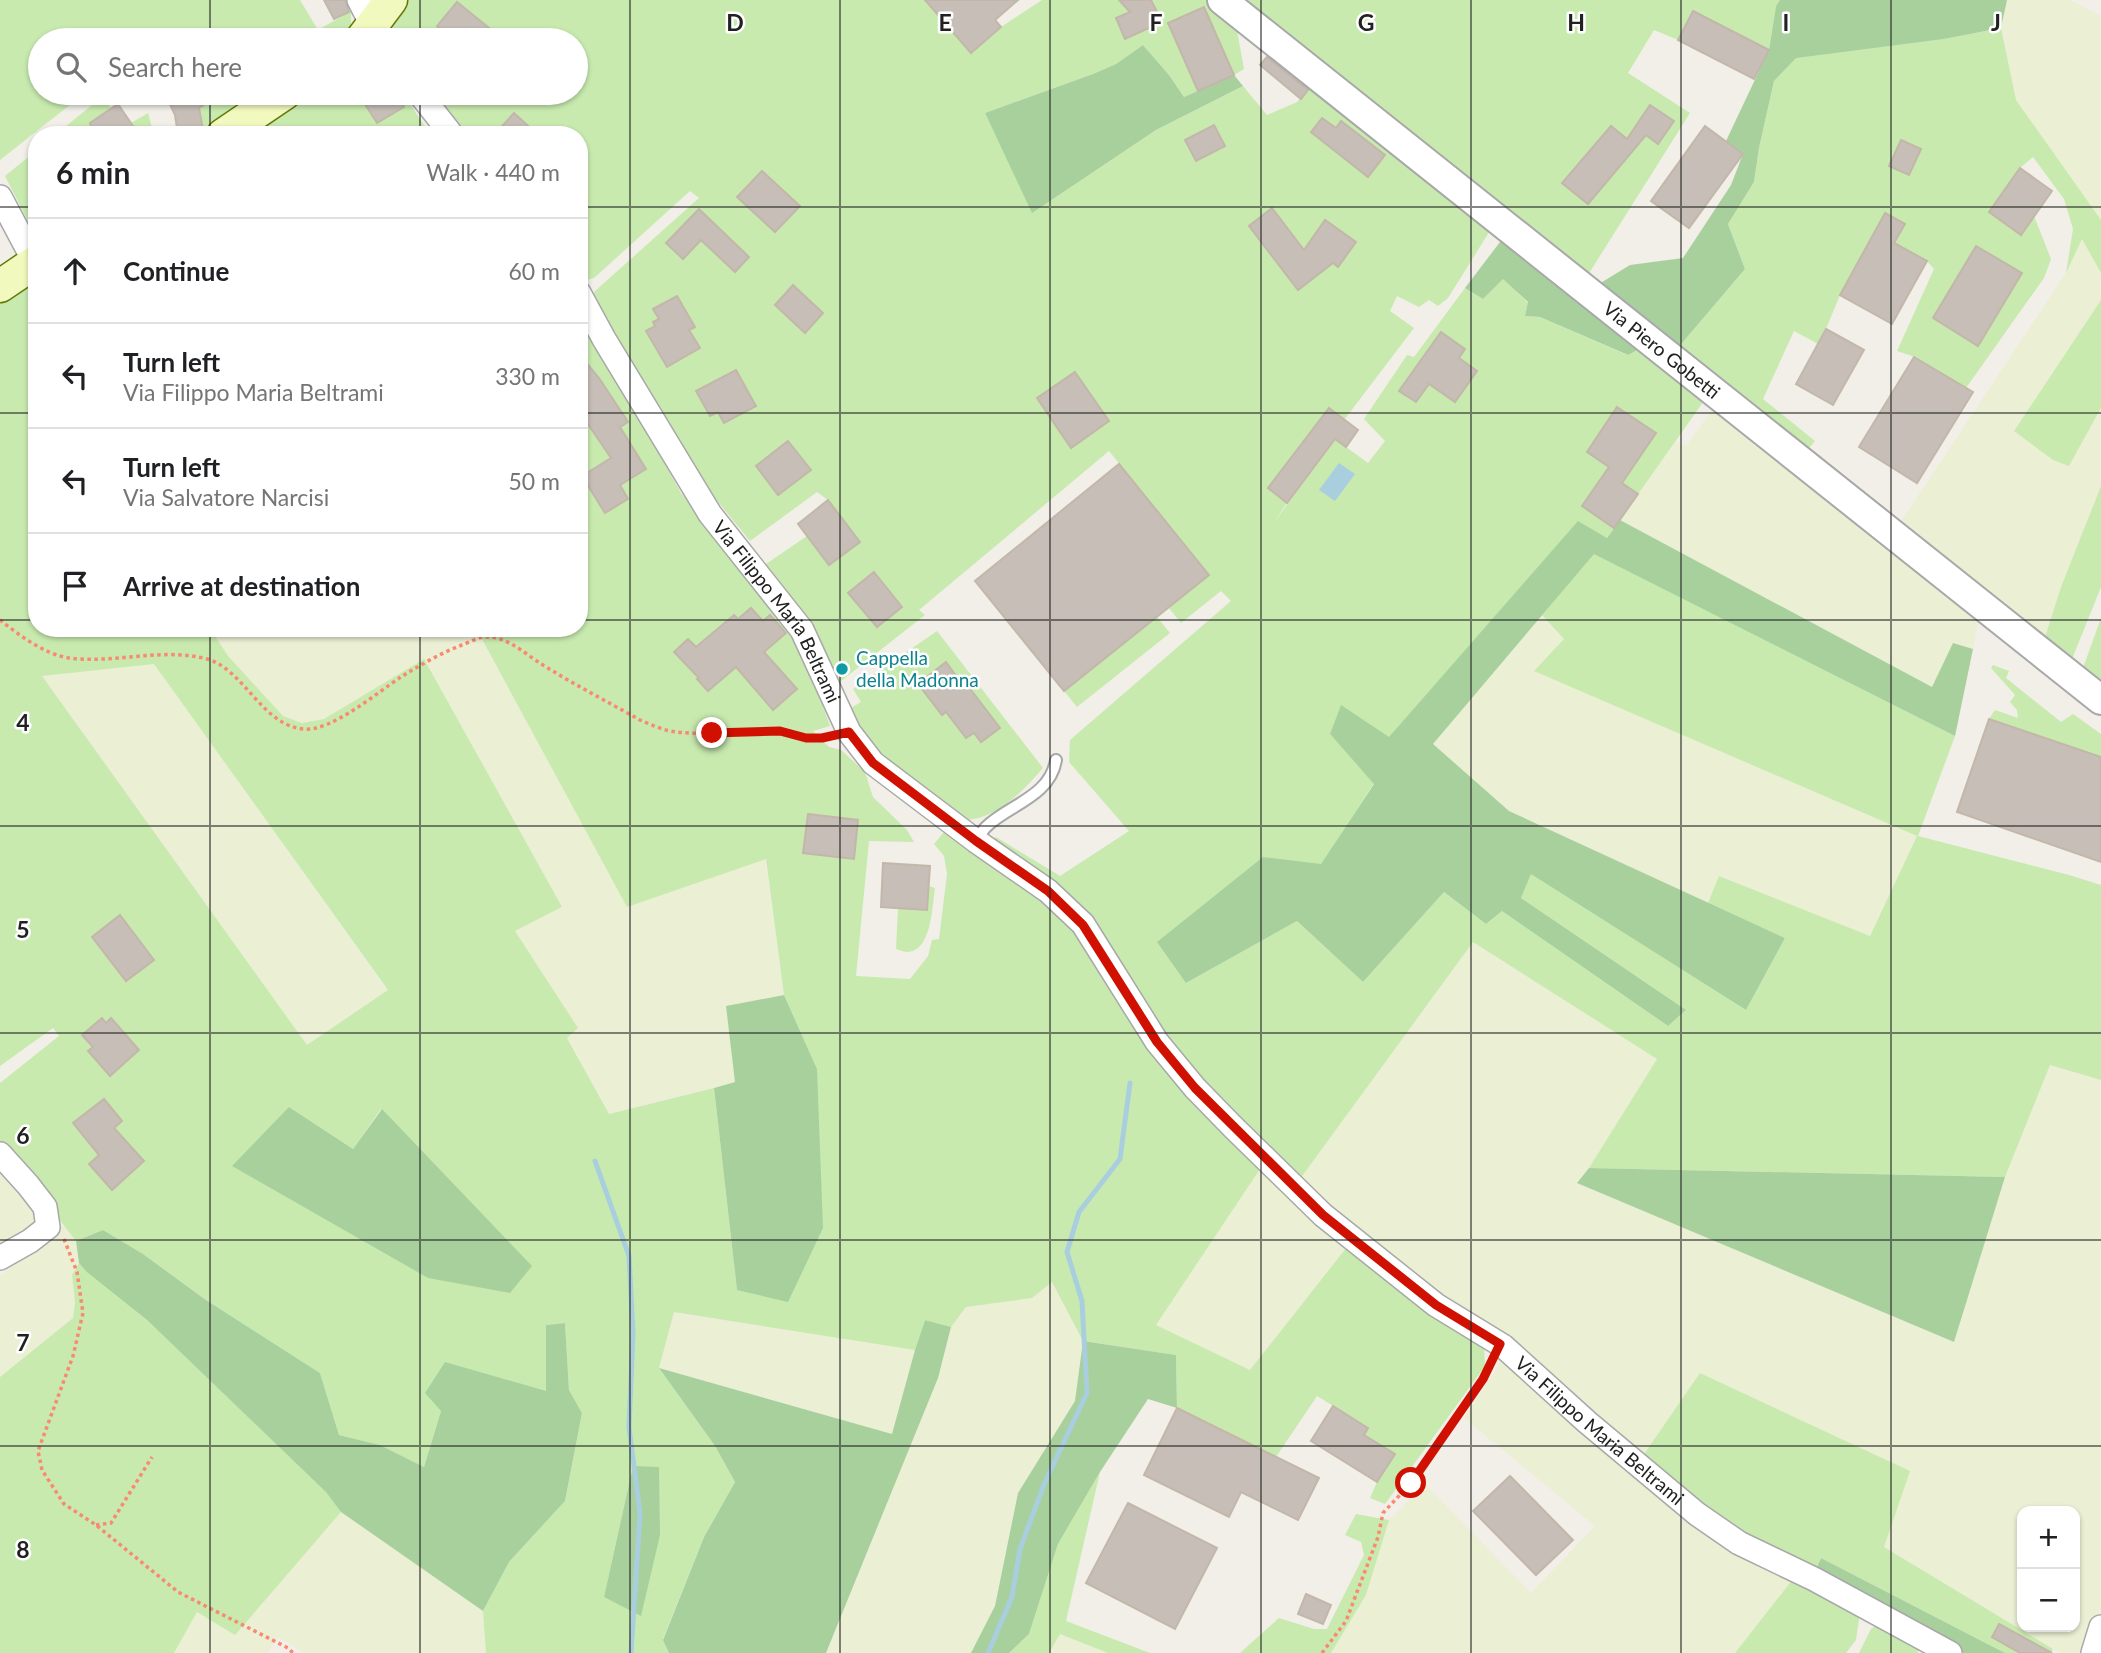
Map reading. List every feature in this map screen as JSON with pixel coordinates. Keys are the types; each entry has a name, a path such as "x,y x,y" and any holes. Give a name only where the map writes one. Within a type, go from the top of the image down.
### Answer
{"main road":[{"path":"369,27 391,0"},
{"path":"236,126 267,105"},
{"path":"0,286 28,267"}],"street":[{"name":"Via Piero Gobetti","path":"1222,0 2101,700"},
{"path":"428,105 445,126"},
{"path":"0,197 28,248"},
{"name":"Via Filippo Maria Beltrami","path":"588,310 710,514 803,630 849,732 873,763 976,841 1048,891 1083,925 1157,1042 1195,1088 1323,1215 1436,1305 1500,1344 1587,1422 1697,1514 1739,1543 1814,1578 1950,1653"},
{"path":"0,1154 45,1208 48,1227 0,1258"},
{"path":"2093,1653 2101,1627"}],"lane":[{"path":"976,841 986,827 1046,783 1055,769 1056,760"}],"path":[{"path":"0,620 45,650 68,658 113,659 162,653 208,659 232,674 257,702 286,724 305,730 334,722 403,676 452,649 483,637"},
{"path":"490,637 507,641 542,665 657,727 676,732 780,731 814,738 849,732"},
{"path":"48,1227 65,1241 77,1272 83,1313 74,1356 38,1451 42,1471 64,1504 96,1525 178,1592 293,1653"},
{"path":"1322,1653 1346,1621 1378,1537 1383,1513 1411,1483 1469,1399 1494,1359 1500,1344"},
{"path":"96,1525 111,1523 152,1457"}],"green space":[{"path":"0,0 300,0 317,28 28,28 28,105 70,105 43,126 28,126 28,138 0,160"},
{"path":"405,0 925,0 971,53 1001,27 1042,0 1210,0 1235,20 1244,69 1234,75 1184,97 1143,45 1116,64 1093,74 985,113 1033,212 1156,130 1243,86 1267,115 1297,102 1313,85 1491,229 1448,298 1438,306 1429,300 1419,307 1397,296 1390,311 1414,328 1344,420 1328,408 1268,488 1287,503 1273,524 1335,439 1368,463 1385,441 1364,419 1407,355 1414,357 1465,288 1483,299 1503,278 1528,303 1525,316 1540,317 1627,355 1644,346 1706,398 1607,538 1578,522 1389,738 1341,706 1330,734 1374,783 1321,865 1263,857 1186,983 1297,921 1363,982 1444,892 1486,924 1502,911 1668,1026 1686,1010 1521,898 1531,873 1746,1010 1785,938 1708,903 1719,876 1870,936 1917,836 1534,671 1564,639 1542,615 1594,553 1955,736 1918,836 2101,885 2101,1080 2050,1065 2005,1177 1589,1168 1657,1059 1473,942 1300,1179 1187,1068 1157,1028 1129,976 991,841 996,837 1060,876 1129,831 1069,762 1070,740 1231,601 1221,591 1181,623 1168,607 1209,575 1109,451 919,610 925,615 841,681 763,566 807,536 829,565 860,541 828,500 817,492 750,541 692,470 590,296 699,198 690,191 594,278 588,280 588,126 452,126 434,105 588,105 588,28 383,28"},
{"path":"1246,0 1780,0 1776,6 1769,50 1693,12 1678,40 1654,30 1628,73 1690,113 1586,278 1513,214"},
{"path":"1780,0 2007,0 2001,28 1944,39 1796,58 1774,81 1754,182 1728,224 1745,269 1677,349 1594,287 1630,265 1683,258 1731,185 1743,154 1726,141 1769,50 1776,6"},
{"path":"2007,0 2070,0 2101,16 2101,220 2016,100 2001,28"},
{"path":"351,11 351,28 321,28"},
{"path":"2001,28 2016,100 2101,220 2101,273 2082,239 2066,273 2073,229 2064,199 2033,157 2020,168 1989,212 2021,234 2034,216 2051,259 2044,278 1966,388 1915,357 1897,351 1934,269 1927,261 1875,233 1840,295 1818,344 1794,331 1763,399 1815,441 1805,453 1677,349 1745,269 1728,224 1754,182 1774,81 1796,57 1944,39"},
{"path":"1143,45 1184,97 1234,75 1243,86 1156,130 1032,213 985,113 1093,74 1116,64"},
{"path":"92,105 109,105 111,108 119,105 131,123 148,113 152,126 66,126"},
{"path":"170,105 245,105 213,126 177,126"},
{"path":"279,105 411,105 425,126 248,126"},
{"path":"28,157 28,221 5,176"},
{"path":"2082,238 2101,273 2101,300 2014,431 2069,466 2101,408 2101,486 2061,587 2045,637 1900,523 2066,273"},
{"path":"1500,242 1507,242 1644,346 1628,355 1540,317 1525,316 1528,302 1503,279 1483,299 1465,288"},
{"path":"28,275 28,637 216,637 228,656 283,716 302,723 324,719 424,659 562,907 515,931 578,1028 567,1038 609,1114 714,1088 737,1290 817,1069 784,995 766,859 627,907 481,637 588,637 588,326 681,493 786,622 813,678 830,726 813,731 829,747 841,750 865,772 873,797 907,830 914,842 869,841 856,976 910,979 928,956 932,940 939,939 947,874 944,856 934,844 944,832 1027,887 1078,929 1262,1166 1156,1325 1250,1370 1347,1247 1484,1346 1485,1366 1385,1504 1370,1498 1394,1454 1364,1435 1368,1427 1317,1396 1276,1457 1177,1408 1176,1355 1083,1341 1052,1282 1032,1298 966,1307 951,1327 925,1320 915,1350 674,1312 659,1368 715,1446 735,1482 704,1537 663,1639 669,1653 486,1653 483,1611 509,1562 565,1501 582,1413 569,1390 565,1323 546,1325 546,1391 441,1411 424,1467 380,1445 339,1435 320,1373 103,1230 76,1241 0,1143 0,1083 59,1036 53,1028 0,1066 0,295","holes":["154,664 388,990 307,1045 42,676","289,1107 353,1149 381,1109 428,1278","633,1466 641,1615 604,1597"]},
{"path":"2101,300 2101,408 2069,466 2053,460 2014,431"},
{"path":"1715,406 1980,614 1973,649 1953,644 1932,687 1620,520 1676,441 1686,446"},
{"path":"2101,486 2101,587 2072,659 2045,637 2061,587"},
{"path":"1620,520 1932,687 1953,643 1973,649 1955,736 1594,554 1433,744 1509,811 1785,938 1746,1010 1531,874 1521,898 1686,1010 1668,1026 1502,911 1486,924 1444,892 1363,982 1297,921 1186,983 1157,942 1263,857 1321,864 1374,784 1330,734 1341,705 1389,737 1578,521 1607,538"},
{"path":"1542,615 1564,639 1535,671 1917,836 1869,937 1720,876 1708,903 1509,811 1432,745"},
{"path":"1157,617 1170,633 1077,707 1064,691"},
{"path":"2101,618 2101,683 2083,668"},
{"path":"937,631 1043,768 1008,802 988,815 977,818 965,820 876,757 849,709 861,702 853,689"},
{"path":"216,637 481,637 627,906 765,858 784,995 726,1006 736,1082 609,1114 567,1037 578,1028 515,931 562,908 424,660 324,719 302,723 283,716 228,656"},
{"path":"154,664 388,991 307,1045 41,676"},
{"path":"1993,665 2009,671 2006,678 2061,722 2073,714 2101,734 2101,757 1989,719 1995,710 2018,718 2017,710 2010,702 2015,695 1991,668"},
{"path":"928,886 935,888 929,926 922,944 908,952 896,949 898,908"},
{"path":"1473,942 1657,1059 1589,1168 1577,1182 1954,1342 2005,1177 2050,1065 2101,1080 2101,1609 2087,1653 2060,1653 2025,1632 2080,1632 2080,1506 2017,1506 2017,1627 1884,1547 1909,1471 1701,1373 1640,1460 1388,1260 1300,1179"},
{"path":"784,995 817,1069 823,1228 788,1302 737,1290 714,1088 735,1082 726,1006"},
{"path":"289,1107 353,1149 382,1109 532,1266 510,1293 428,1278 232,1166"},
{"path":"1262,1166 1347,1247 1250,1370 1156,1325"},
{"path":"0,1168 36,1208 35,1225 0,1248"},
{"path":"1589,1168 2005,1177 1954,1342 1577,1183"},
{"path":"64,1225 76,1241 79,1263 72,1275 75,1302 73,1318 0,1377 0,1276"},
{"path":"103,1230 320,1373 339,1435 380,1445 424,1467 441,1411 425,1393 445,1362 546,1391 546,1325 565,1323 569,1390 582,1413 565,1501 509,1562 483,1611 341,1512 326,1492 147,1320 87,1272 79,1263 76,1241"},
{"path":"79,1263 147,1320 327,1492 341,1512 235,1635 197,1612 174,1653 0,1653 0,1377 73,1318 75,1302 72,1275"},
{"path":"1052,1282 1083,1341 1075,1401 1018,1493 995,1606 974,1649 971,1653 826,1653 938,1378 951,1327 966,1307 1032,1298"},
{"path":"674,1312 915,1350 893,1434 659,1368"},
{"path":"925,1320 951,1327 938,1378 826,1653 669,1653 663,1640 704,1537 735,1482 715,1446 659,1368 892,1434"},
{"path":"1083,1341 1176,1355 1177,1408 1148,1399 1100,1472 1058,1544 1029,1634 1009,1653 971,1653 995,1606 1018,1493 1075,1401"},
{"path":"1504,1357 1793,1579 1735,1653 1331,1653 1366,1595 1389,1520 1425,1484 1531,1593 1595,1526 1464,1418"},
{"path":"1700,1373 1910,1471 1884,1547 2017,1627 2017,1632 2025,1632 2053,1649 2051,1653 2005,1653 1821,1558 1814,1574 1746,1539 1640,1460"},
{"path":"633,1466 659,1467 660,1535 641,1616 604,1597"},
{"path":"1100,1472 1066,1621 1150,1653 1108,1653 1060,1634 1049,1653 1009,1653 1029,1634 1058,1544"},
{"path":"341,1512 483,1611 486,1653 304,1653 278,1637 268,1653 174,1653 197,1612 235,1634"},
{"path":"1356,1514 1389,1520 1366,1595 1331,1653 1240,1653 1279,1618 1314,1629 1327,1629 1364,1555 1361,1542 1345,1535"},
{"path":"1821,1558 2005,1653 1959,1653 1814,1574"},
{"path":"1793,1579 1860,1613 1856,1640 1846,1653 1735,1653"},
{"path":"1883,1620 1924,1643 1917,1653 1859,1653 1871,1629"},
{"path":"1060,1634 1108,1653 1049,1653"}],"water":[{"path":"1339,463 1355,474 1335,501 1319,490"}],"building":[{"path":"324,0 345,0 349,12 334,19"},
{"path":"925,0 1018,0 995,20 1001,27 971,53"},
{"path":"1119,0 1151,0 1162,22 1125,39 1116,18 1130,12"},
{"path":"457,2 489,28 439,28 437,26"},
{"path":"1204,7 1234,75 1198,91 1168,23"},
{"path":"1693,11 1769,50 1754,79 1678,40"},
{"path":"1267,57 1308,90 1301,99 1260,65"},
{"path":"119,105 133,126 91,126 90,123"},
{"path":"170,105 204,105 199,108 202,126 177,126"},
{"path":"366,105 403,105 404,107 377,123"},
{"path":"1650,105 1674,121 1658,144 1646,135 1588,204 1562,183 1611,126 1627,139"},
{"path":"514,113 528,126 502,126"},
{"path":"1322,118 1336,128 1341,121 1385,155 1368,177 1311,132"},
{"path":"1214,125 1225,146 1196,161 1185,140"},
{"path":"1705,126 1743,154 1689,228 1651,201"},
{"path":"1901,140 1921,149 1909,175 1889,166"},
{"path":"2020,168 2052,191 2021,235 1989,212"},
{"path":"762,171 800,206 775,232 737,197"},
{"path":"1272,208 1304,250 1325,220 1356,242 1338,267 1333,263 1298,290 1249,226"},
{"path":"699,209 749,257 735,272 701,240 683,259 666,243"},
{"path":"1885,213 1905,224 1894,243 1927,261 1892,324 1840,295"},
{"path":"1976,246 2022,273 1978,346 1933,318"},
{"path":"793,285 823,313 805,333 775,305"},
{"path":"677,296 695,327 689,330 700,348 667,367 646,331 655,326 653,322 659,319 653,309"},
{"path":"1826,329 1864,350 1833,405 1796,384"},
{"path":"1441,332 1465,349 1459,358 1477,371 1455,402 1429,384 1416,402 1399,391"},
{"path":"1914,357 1973,392 1917,483 1859,447"},
{"path":"588,365 628,422 620,427 646,469 620,485 628,499 605,513 588,486 588,472 611,458 588,424"},
{"path":"736,370 756,406 724,423 718,412 710,416 696,391"},
{"path":"1075,372 1109,421 1071,448 1037,398"},
{"path":"1617,407 1656,433 1622,483 1638,494 1614,528 1582,506 1609,467 1587,452"},
{"path":"1329,408 1358,430 1346,447 1335,439 1287,503 1268,488"},
{"path":"788,441 811,470 778,495 756,466"},
{"path":"1119,464 1209,575 1064,691 975,581"},
{"path":"828,500 860,542 829,565 798,524"},
{"path":"874,572 902,607 877,627 848,593"},
{"path":"751,608 763,621 770,615 786,633 764,652 797,689 773,710 736,667 708,691 674,652 688,639 696,647 734,615 738,619"},
{"path":"946,662 1000,728 981,742 974,733 966,738 946,712 942,715 918,684"},
{"path":"1989,719 2101,757 2101,862 1957,812"},
{"path":"808,814 858,820 854,859 803,853"},
{"path":"883,863 930,866 927,910 881,907"},
{"path":"120,915 154,960 126,981 92,937"},
{"path":"102,1018 106,1023 111,1018 139,1050 110,1076 88,1051 93,1047 82,1035"},
{"path":"104,1099 122,1121 114,1128 144,1161 112,1190 89,1164 99,1155 73,1123"},
{"path":"1333,1406 1368,1428 1364,1435 1395,1454 1377,1482 1311,1441"},
{"path":"1177,1408 1319,1478 1298,1520 1241,1492 1229,1517 1144,1475"},
{"path":"1510,1476 1573,1540 1536,1575 1473,1511"},
{"path":"1128,1503 1217,1548 1175,1629 1086,1583"},
{"path":"1306,1594 1331,1605 1323,1624 1298,1614"},
{"path":"1999,1624 2052,1653 2020,1653 1992,1637"}],"waterway":[{"path":"988,1653 1012,1597 1020,1549 1045,1482 1087,1393 1082,1301 1067,1252 1079,1212 1120,1159 1130,1083"},
{"path":"595,1161 629,1256 633,1334 629,1427 640,1514 631,1653"}],"place":[{"name":"Cappella della Madonna","path":"842,669"}],"route":[{"path":"712,733 780,731 806,738 822,738 849,732 873,763 976,841 1048,891 1083,925 1157,1042 1195,1088 1323,1215 1436,1305 1500,1344 1483,1379 1411,1483"}]}
